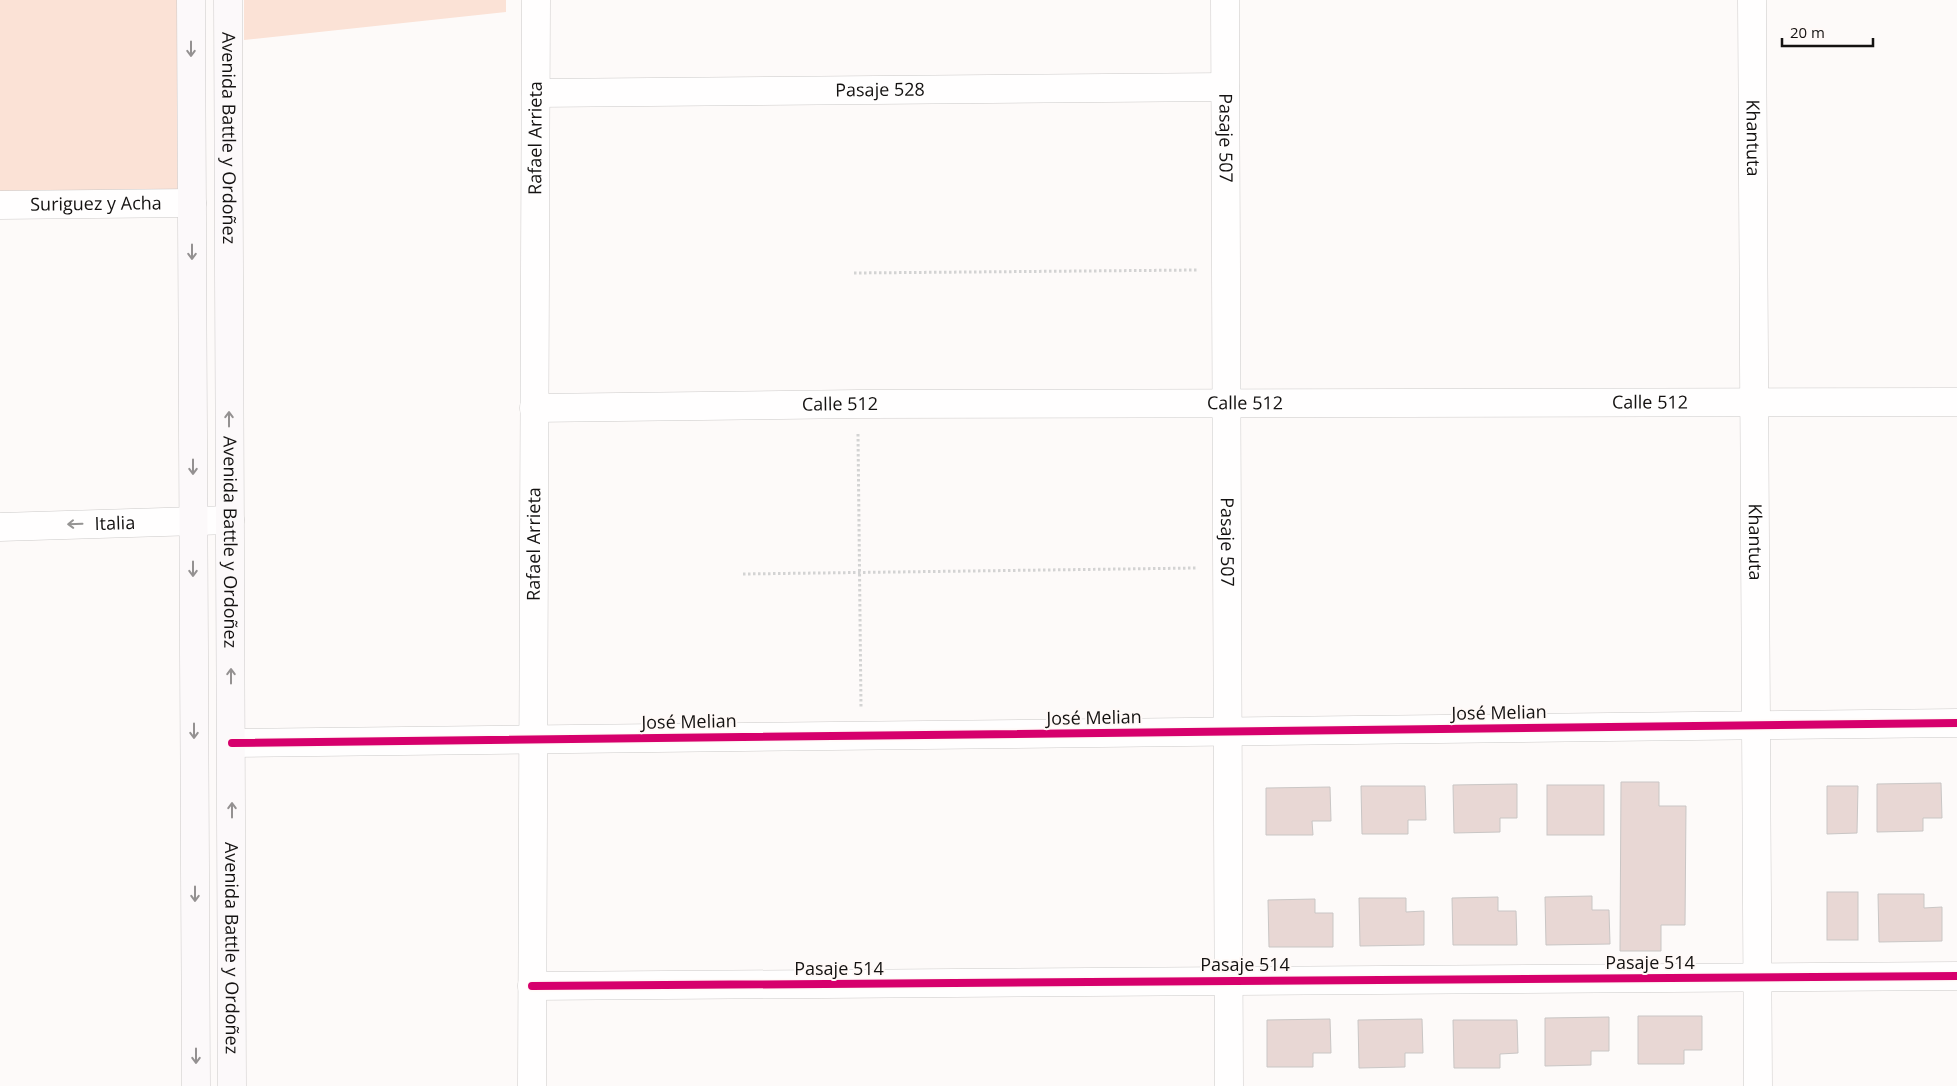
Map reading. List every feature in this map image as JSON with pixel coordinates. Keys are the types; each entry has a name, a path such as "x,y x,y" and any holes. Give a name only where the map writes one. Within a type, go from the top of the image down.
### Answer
{"main road":[{"name":"Avenida Battle y Ordoñez","path":"191,0 196,1086"},
{"name":"Avenida Battle y Ordoñez","path":"228,0 232,1086"}],"street":[{"name":"Rafael Arrieta","path":"532,1086 536,0"},
{"name":"Pasaje 507","path":"1225,0 1229,1086"},
{"name":"Khantuta","path":"1752,0 1758,1086"},
{"name":"Pasaje 528","path":"536,93 1225,87"},
{"name":"Suriguez y Acha","path":"0,205 192,203"},
{"name":"Calle 512","path":"534,408 858,404 1957,402"},
{"name":"Italia","path":"0,527 230,520"},
{"name":"José Melian","path":"232,742 1957,723"},
{"name":"Pasaje 514","path":"532,986 1957,976"}],"path":[{"path":"854,273 1226,270"},
{"path":"858,404 861,736"},
{"path":"743,574 860,570 1227,568"}],"shaded area":[{"path":"0,0 191,0 192,203 0,205"},
{"path":"244,0 506,0 506,12 244,40"}],"building":[{"path":"1621,782 1659,782 1659,806 1686,806 1685,925 1661,925 1661,951 1620,951"},
{"path":"1941,783 1942,818 1923,818 1923,831 1877,832 1877,784"},
{"path":"1517,784 1517,818 1500,818 1500,832 1454,833 1453,785"},
{"path":"1547,785 1604,785 1604,835 1547,835"},
{"path":"1361,786 1425,786 1426,820 1408,820 1408,834 1362,834"},
{"path":"1827,786 1858,786 1857,833 1827,834"},
{"path":"1330,787 1331,821 1312,821 1313,835 1266,835 1266,788"},
{"path":"1827,892 1858,892 1858,940 1827,940"},
{"path":"1878,894 1924,894 1924,908 1942,907 1942,941 1879,942"},
{"path":"1592,896 1592,910 1609,910 1610,944 1546,945 1545,897"},
{"path":"1498,897 1498,911 1516,911 1517,945 1453,945 1452,898"},
{"path":"1359,898 1406,898 1406,912 1424,911 1424,945 1360,946"},
{"path":"1315,899 1315,913 1333,913 1333,947 1269,947 1268,900"},
{"path":"1638,1016 1702,1016 1702,1050 1684,1050 1684,1064 1638,1064"},
{"path":"1609,1017 1609,1051 1591,1051 1591,1065 1545,1066 1545,1018"},
{"path":"1330,1019 1331,1053 1313,1053 1313,1067 1267,1067 1267,1020"},
{"path":"1422,1019 1423,1053 1405,1053 1405,1067 1359,1068 1358,1020"},
{"path":"1453,1020 1517,1020 1518,1053 1500,1054 1500,1068 1454,1068"}],"cycle path":[{"path":"232,743 1957,723"},
{"path":"532,986 1957,976"}]}
